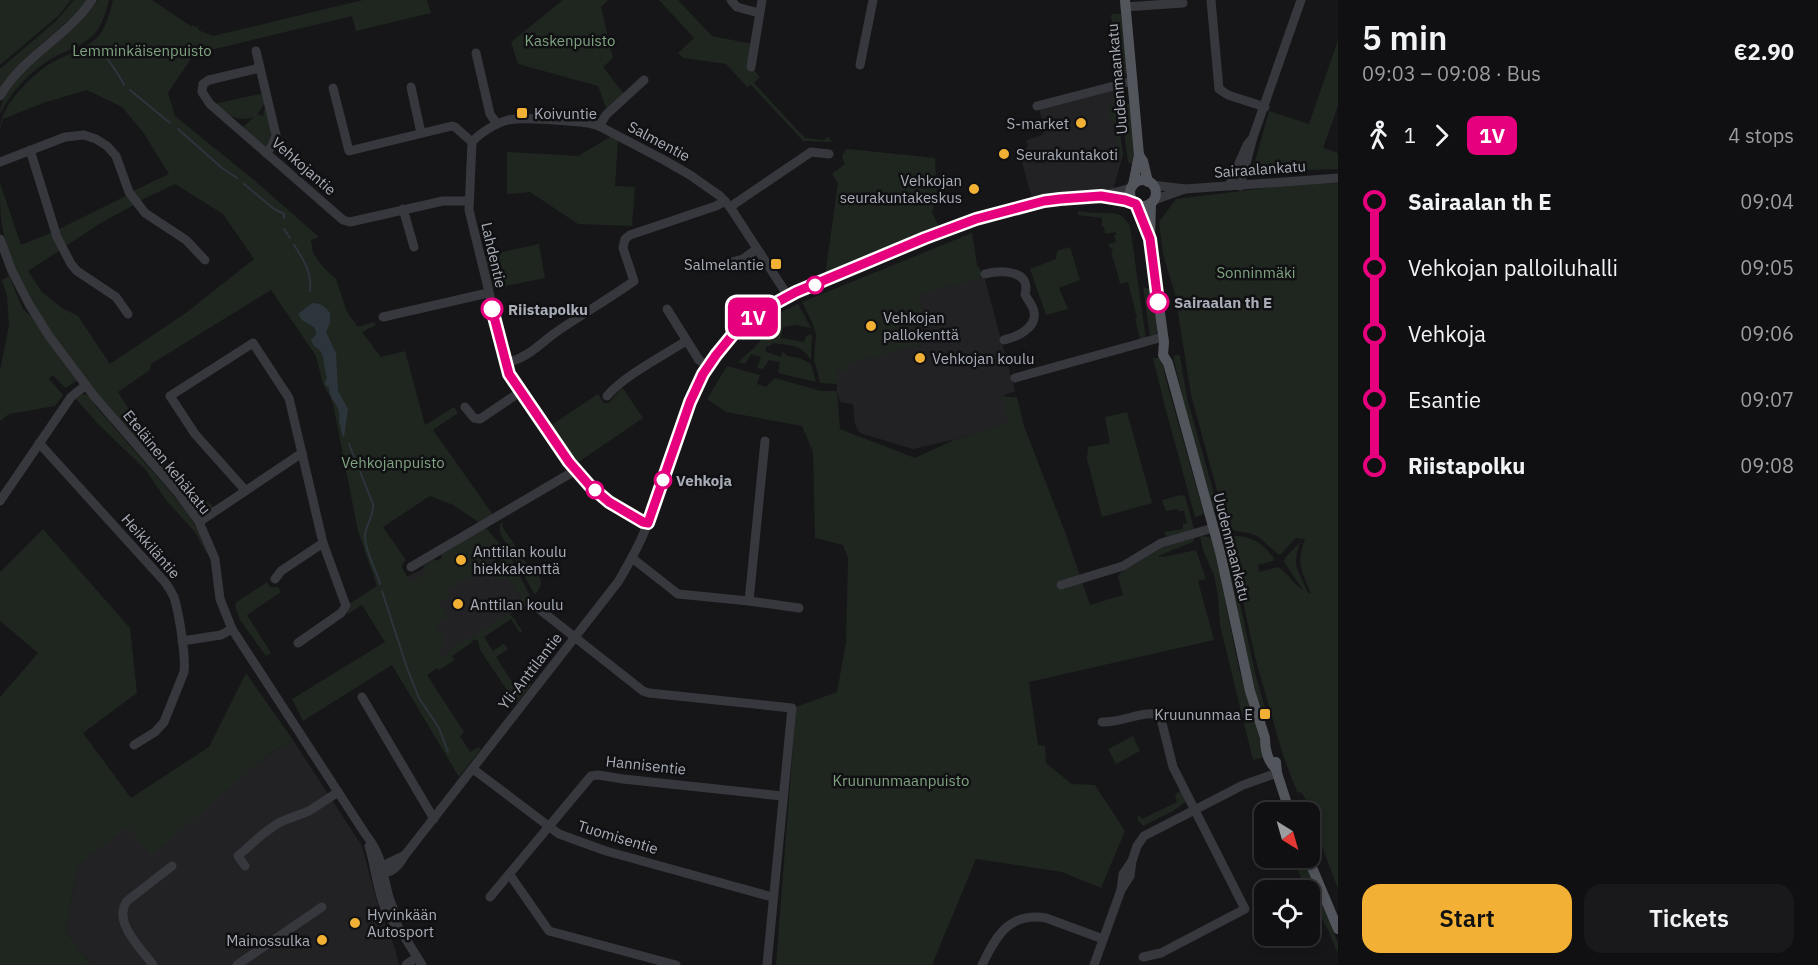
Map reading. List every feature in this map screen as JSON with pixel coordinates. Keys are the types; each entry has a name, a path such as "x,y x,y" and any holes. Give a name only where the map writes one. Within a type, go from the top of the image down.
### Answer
{"main road":[{"name":"Uudenmaankatu","path":"1125,3 1139,155 1132,187"},
{"name":"Uudenmaankatu","path":"1139,155 1150,183"},
{"path":"1140,181 1150,183 1155,192 1152,201 1143,206 1134,203 1130,195 1132,187 1140,181"},
{"name":"Uudenmaankatu","path":"1152,201 1150,239 1164,339 1171,358 1168,363 1213,528 1250,691 1265,738 1271,745 1275,756 1276,771 1286,802"},
{"name":"Uudenmaankatu","path":"1134,203 1150,239"},
{"path":"1312,868 1338,929"}],"street":[{"path":"0,96 16,73 75,21 92,0"},
{"path":"731,0 737,7 759,13"},
{"path":"751,67 762,0"},
{"path":"860,65 873,0"},
{"path":"1211,0 1219,89 1227,95 1265,107"},
{"path":"1240,186 1253,137 1301,0"},
{"path":"1125,3 1183,3"},
{"path":"256,51 276,135 272,146 266,153"},
{"path":"476,53 490,114 497,124"},
{"name":"Vehkojantie","path":"260,68 209,80 203,84 202,92 210,104 346,222 443,201 468,201"},
{"path":"599,126 606,115 644,80"},
{"path":"1037,106 1133,81"},
{"path":"411,87 421,133"},
{"path":"333,88 349,151 452,126 471,145"},
{"name":"Salmentie","path":"471,145 477,137 497,124 510,119 588,123 599,126 690,175 727,204 788,296"},
{"path":"0,162 65,137 84,135 96,139 116,156 126,185 139,206 153,220 186,240 205,260"},
{"path":"1229,186 1247,145 1253,137"},
{"name":"Lahdentie","path":"471,145 469,210 509,374 576,470 590,486 609,502 648,523"},
{"path":"30,150 57,237 71,264 77,271 116,297 128,314"},
{"path":"505,363 535,350 634,281 622,248 625,239 727,204 811,152 829,154"},
{"name":"Sairaalankatu","path":"1150,183 1185,189 1338,178"},
{"name":"Yli-Anttilantie","path":"382,871 396,868 618,582 648,523 690,402 708,366 742,326 761,311 788,296 957,225 1044,201 1101,196 1132,187"},
{"name":"Sairaalankatu","path":"1152,201 1185,189"},
{"name":"Yli-Anttilantie","path":"1101,196 1134,203"},
{"path":"404,209 414,247"},
{"name":"Eteläinen kehäkatu","path":"0,239 4,262 49,336 86,386 199,522 215,559 220,599 232,629 375,846 398,925 420,961"},
{"path":"732,262 743,259 757,249"},
{"path":"985,274 1006,271 1017,275 1025,282 1027,288 1025,294 1034,312 1034,319 1025,331 1018,336 1004,340"},
{"path":"383,317 488,293"},
{"path":"667,309 699,360 708,366"},
{"path":"1014,378 1164,339"},
{"path":"607,396 621,384 686,341"},
{"path":"245,490 195,434 170,396 253,343 289,398 323,543 346,606 298,643"},
{"path":"0,501 71,397 86,386"},
{"path":"465,407 474,418 480,419 520,392"},
{"path":"749,601 765,441"},
{"name":"Heikkiläntie","path":"39,443 170,588 174,600 182,641 184,672 164,722 155,732 134,745"},
{"path":"199,522 302,453"},
{"path":"411,567 576,470"},
{"path":"1061,585 1123,566 1169,539 1213,528"},
{"path":"275,579 281,571 323,543"},
{"path":"632,558 678,594 799,608"},
{"path":"534,605 643,691 792,708 767,965"},
{"path":"182,641 221,635 232,629"},
{"path":"362,698 434,819"},
{"path":"1102,722 1113,723 1152,714 1159,716 1173,767 1245,909 1161,953 1143,957"},
{"name":"Tuomisentie","path":"474,769 549,828 578,842 772,897"},
{"path":"1094,965 1121,890 1123,874 1144,836 1243,785 1276,771"},
{"name":"Hannisentie","path":"490,897 591,776 782,796"},
{"path":"245,866 238,856 264,833 280,822 309,811 338,792"},
{"path":"153,965 127,929 123,920 123,908 127,901 172,866"},
{"path":"510,875 549,931 676,965"},
{"path":"237,965 322,907"},
{"path":"982,965 1001,931 1012,923 1024,919 1046,918 1103,939"},
{"path":"406,965 420,961"}],"shaded area":[{"path":"1114,89 1123,155 1113,189 1032,199 1019,150 1028,147 1026,140 1042,135 1045,130 1039,108"},
{"name":"Vehkojan koulu","path":"984,276 1015,391 1004,395 1010,423 913,449 860,433 855,424 853,404 840,402 836,367 909,297"},
{"path":"312,303 322,305 330,313 330,323 326,332 336,353 338,391 348,409 344,437 339,422 339,410 325,383 327,377 323,356 311,340 316,335 315,329 302,320 298,314"},
{"name":"Anttilan koulu","path":"491,554 524,601 511,614 439,662 389,587 442,558"},
{"path":"293,740 362,846 379,910 395,948 399,965 91,965 66,931 78,865 128,826 151,855 266,756"}],"green space":[{"path":"0,0 71,0 59,15 0,65"},
{"path":"74,0 87,0 20,64 0,88 0,69 56,21"},
{"path":"98,0 109,0 99,28 84,42 36,70 13,93 0,114 3,100 12,85"},
{"path":"113,0 152,0 192,27 192,25 213,36 363,0 427,0 431,13 356,31 352,16 194,54 168,93 175,116 254,180 319,237 311,240 313,253 336,279 347,312 358,327 374,322 376,325 362,332 381,357 405,351 425,425 454,407 458,413 433,430 494,516 480,523 453,505 430,496 383,527 406,560 402,568 411,582 426,572 423,566 434,559 437,561 442,558 441,555 485,527 504,549 495,560 491,554 483,559 485,566 447,591 450,596 439,604 448,617 435,626 446,643 441,647 439,653 444,656 448,655 449,650 506,615 507,612 512,616 522,631 520,633 511,619 484,637 493,651 502,645 501,643 508,649 496,657 517,690 529,682 531,685 517,703 515,702 480,650 478,641 474,639 452,656 455,660 427,675 464,732 460,736 470,752 478,747 481,749 459,777 392,665 303,721 292,699 385,642 362,605 348,614 347,612 351,608 349,604 377,586 358,531 334,409 323,384 316,356 271,290 151,364 150,370 118,392 154,448 185,484 214,507 203,515 197,513 131,436 68,357 49,329 15,267 3,230 0,183 21,245 53,232 59,251 28,271 42,292 62,308 78,316 110,364 187,312 254,259 223,214 175,184 139,201 133,191 169,174 143,132 122,107 87,90 43,103 3,119 0,129 5,110 27,82 45,67 84,47 100,34"},
{"name":"Kaskenpuisto","path":"563,0 608,0 601,7 613,58 603,67 624,94 607,110 598,86 518,64 511,42"},
{"path":"659,0 678,0 712,36 757,45 754,70 760,77 754,83 805,138 824,140 828,137 832,142 803,141 751,85 747,87 726,64 683,58 678,53 694,38"},
{"path":"1121,14 1127,68 1124,79 1120,80 1111,15"},
{"path":"1338,40 1338,106 1323,148 1338,153 1338,169 1252,172 1269,111 1309,124"},
{"path":"264,93 266,101 258,114 263,116 265,106 272,134 268,145 265,146 241,127 254,117 237,118 214,104"},
{"path":"1120,100 1130,105 1134,165 1128,162"},
{"path":"1112,101 1115,101 1123,155 1114,157 1110,162 1093,163 1092,157 1119,149 1109,110 1113,105"},
{"path":"610,137 618,141 615,186 635,187 632,226 578,224 530,192 507,194 507,152 578,156"},
{"path":"848,149 935,158 937,196 932,212 939,227 825,276 838,183 832,174 845,164 842,157"},
{"name":"Sonninmäki","path":"1338,183 1338,889 1320,838 1320,802 1307,802 1302,793 1297,792 1283,755 1256,661 1229,538 1231,536 1244,537 1261,544 1274,559 1258,565 1259,572 1278,567 1303,590 1284,562 1301,541 1296,563 1307,592 1311,594 1300,562 1305,539 1296,538 1280,555 1256,536 1227,527 1191,395 1175,294 1163,254 1159,222 1176,199 1284,184"},
{"path":"128,195 134,205 99,224 66,246 67,252 59,229"},
{"path":"1078,211 1117,214 1123,217 1130,226 1146,339 1136,340 1140,338 1128,282 1120,284 1111,252 1113,251 1109,244 1116,242 1114,235 1116,232 1105,234 1102,218 1078,215"},
{"path":"972,233 977,265 983,274 979,278 918,295 924,319 917,321 919,332 923,331 925,339 923,340 926,343 848,364 849,368 836,372 839,384 820,383 814,359 816,334 802,302"},
{"path":"539,244 545,278 491,289 484,256"},
{"path":"1070,247 1080,280 1059,288 1068,309 1046,315 1030,269 1056,259 1057,251"},
{"path":"9,276 23,309 31,316 77,381 65,388 53,375 49,379 63,395 55,406 9,414 0,421 0,370 9,326 7,296 2,280"},
{"path":"1143,287 1152,289 1158,329 1156,335 1150,338"},
{"path":"798,304 811,328 796,325 783,327 781,338 804,342 806,336 812,334 811,359 803,350 789,345 772,343 765,351 781,357 783,352 787,356 800,358 811,364 816,382 778,373 780,362 769,360 763,369 757,368 761,357 751,354 745,364 738,362 765,335 760,326 777,314"},
{"path":"1178,355 1187,398 1218,508 1213,510 1173,356"},
{"path":"1153,358 1162,358 1204,514 1195,517 1165,407"},
{"name":"Kruununmaanpuisto","path":"727,366 760,375 757,384 766,387 775,378 821,391 837,391 840,429 915,458 956,439 1009,423 1003,397 1017,397 1024,426 1090,605 1123,595 1118,577 1120,573 1165,546 1195,537 1193,542 1158,556 1164,557 1196,550 1206,579 1198,581 1214,640 1029,682 1038,745 1045,746 1046,763 1072,784 1095,785 1125,831 1101,888 1062,872 976,859 932,965 776,965 796,707 837,692 846,642 848,558 843,545 815,538 813,452 802,426 726,412 707,399"},
{"path":"622,387 643,418 577,463 550,426 598,394 604,403 609,403"},
{"path":"82,394 88,395 180,503 198,530 208,554 195,532 166,500 145,469 99,425 76,399"},
{"path":"1127,412 1152,503 1102,517 1087,459 1088,447 1110,443 1105,417"},
{"path":"1185,496 1194,529 1167,537 1164,532 1183,529 1183,524 1187,523 1184,511 1177,509 1166,511 1162,500"},
{"path":"1217,514 1227,545 1256,677 1266,711 1263,712 1257,698 1214,515"},
{"path":"502,522 502,526 533,573 535,570 540,578 541,585 535,595 500,533"},
{"path":"43,529 130,628 137,693 83,733 131,798 209,747 246,673 293,740 266,756 151,856 128,827 78,865 66,931 91,965 0,965 0,697 38,653 0,621 0,572"},
{"path":"1200,536 1210,537 1214,547 1239,669 1265,757 1253,760 1220,625 1214,575 1203,550"},
{"path":"507,556 511,558 532,600 523,608 517,600 521,597 507,577 501,581 498,580 491,569"},
{"path":"267,582 270,587 278,587 281,592 247,615 271,653 266,656 240,620 235,605"},
{"path":"1133,736 1140,751 1116,764 1108,749"},
{"path":"1181,790 1187,801 1173,811 1143,826 1137,819 1139,815 1142,819 1177,802 1175,795"},
{"path":"1297,868 1307,868 1312,880 1302,880"},
{"path":"1320,899 1338,943 1338,954 1320,915"}],"waterway":[{"path":"104,54 124,85"},
{"path":"130,90 170,123"},
{"path":"178,129 222,168 237,178"},
{"path":"244,184 274,209 284,214 284,218"},
{"path":"284,229 290,238"},
{"path":"294,245 310,278 310,291"},
{"path":"349,444 373,504 365,532 365,543 380,584"},
{"path":"382,591 419,698 439,728 448,752"}],"bus line":[{"name":"1V","path":"492,309 509,374 569,462 590,486 609,502 648,523 690,402 708,366 734,333 750,319 796,292 957,225 1044,201 1101,196 1136,204 1150,239 1158,302"}],"place":[{"name":"Koivuntie","path":"522,113"},
{"name":"S-market","path":"1081,123"},
{"name":"Seurakuntakoti","path":"1004,154"},
{"name":"Vehkojan seurakuntakeskus","path":"974,189"},
{"name":"Salmelantie","path":"776,264"},
{"name":"Sairaalan th E","path":"1158,302"},
{"name":"Riistapolku","path":"492,309"},
{"name":"Vehkojan pallokenttä","path":"871,326"},
{"name":"Vehkojan koulu","path":"920,358"},
{"name":"Vehkoja","path":"663,480"},
{"name":"Anttilan koulu hiekkakenttä","path":"461,560"},
{"name":"Anttilan koulu","path":"458,604"},
{"name":"Kruununmaa E","path":"1265,714"},
{"name":"Hyvinkään Autosport","path":"355,923"},
{"name":"Mainossulka","path":"322,940"}],"park label":[{"name":"Lemminkäisenpuisto","path":"142,50"},
{"name":"Vehkojanpuisto","path":"393,462"}]}
